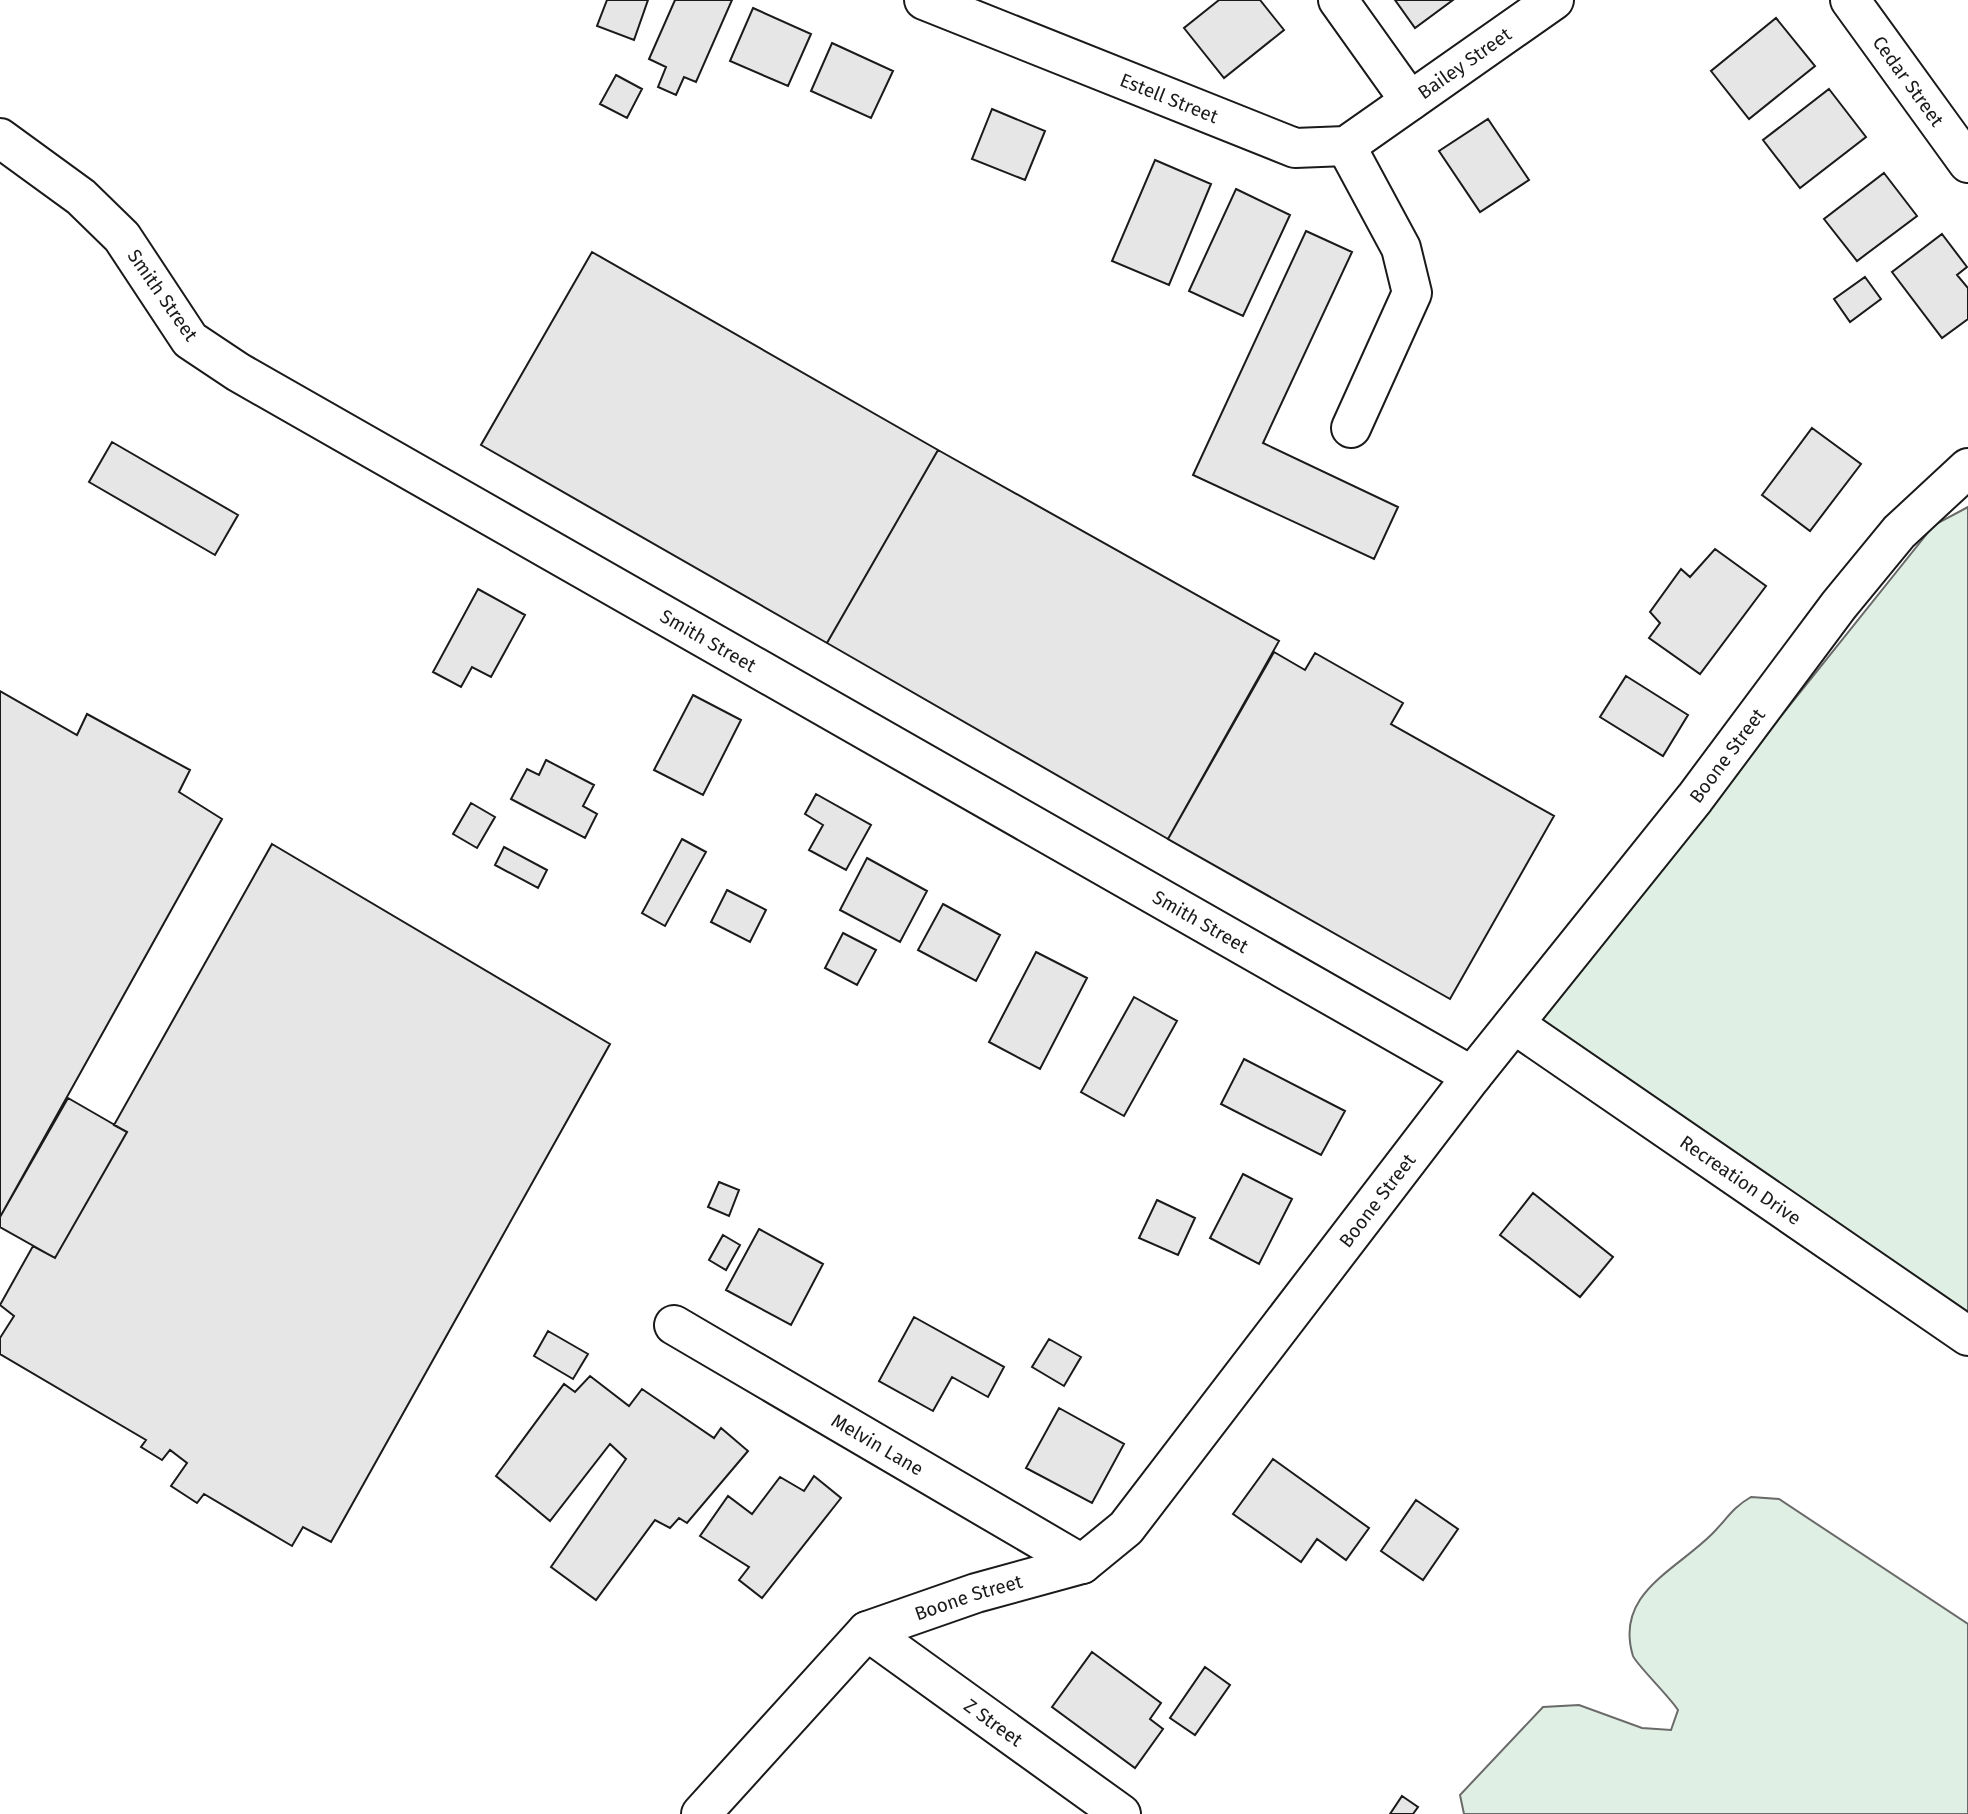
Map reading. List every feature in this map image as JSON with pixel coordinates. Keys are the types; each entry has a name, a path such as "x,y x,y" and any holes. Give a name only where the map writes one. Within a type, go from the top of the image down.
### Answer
{"street":[{"name":"Estell Street","path":"924,0 1295,148 1346,146"},
{"path":"1338,0 1410,101 1346,146 1401,247 1412,293 1351,428"},
{"name":"Bailey Street","path":"1410,101 1554,0"},
{"name":"Cedar Street","path":"1850,0 1968,163"},
{"name":"Smith Street","path":"0,138 81,197 122,237 190,340 238,372 1472,1076"},
{"name":"Boone Street","path":"701,1814 867,1631 940,1604 1082,1564 1126,1528 1472,1076 1695,798 1839,605 1899,532 1968,468"},
{"name":"Recreation Drive","path":"1514,1024 1968,1336"},
{"name":"Melvin Lane","path":"674,1325 1082,1564"},
{"name":"Z Street","path":"867,1631 1122,1814"}],"green space":[{"path":"1968,507 1968,1316 1537,1021 1934,525"},
{"path":"1751,1497 1779,1499 1968,1624 1968,1814 1464,1814 1460,1795 1543,1707 1579,1705 1642,1728 1671,1730 1678,1710 1633,1656 1629,1634 1632,1616 1640,1600 1652,1586"}],"building":[{"path":"607,0 648,0 634,40 597,26"},
{"path":"675,0 732,0 696,82 684,77 676,95 658,87 666,67 649,59"},
{"path":"1219,0 1260,0 1284,30 1224,78 1184,28"},
{"path":"1395,0 1453,0 1415,28"},
{"path":"753,8 811,34 788,86 730,61"},
{"path":"1776,18 1815,66 1749,119 1711,71"},
{"path":"832,43 893,71 871,118 811,91"},
{"path":"616,75 642,89 627,118 600,104"},
{"path":"1829,89 1866,137 1800,188 1763,140"},
{"path":"992,109 1045,131 1025,180 972,159"},
{"path":"1488,119 1529,180 1480,212 1439,151"},
{"path":"1155,160 1211,184 1169,285 1112,261"},
{"path":"1884,173 1917,216 1857,261 1824,219"},
{"path":"1236,189 1290,215 1243,316 1189,291"},
{"path":"1306,231 1352,252 1263,443 1398,507 1374,559 1193,475"},
{"path":"1942,234 1967,267 1957,275 1968,288 1968,319 1942,338 1892,272"},
{"path":"592,252 938,450 827,643 481,445"},
{"path":"1865,277 1881,299 1850,322 1834,299"},
{"path":"1812,428 1861,464 1810,531 1762,495"},
{"path":"112,442 238,515 215,555 89,482"},
{"path":"938,450 1279,641 1168,839 827,643"},
{"path":"1715,549 1766,586 1700,674 1649,638 1660,623 1650,612 1681,569 1690,577"},
{"path":"478,589 525,615 491,677 472,667 461,687 433,672"},
{"path":"1274,652 1305,670 1315,653 1403,703 1391,724 1554,816 1450,999 1168,839"},
{"path":"1626,676 1688,715 1663,756 1600,717"},
{"path":"0,691 77,735 87,714 190,770 179,792 222,819 0,1217"},
{"path":"693,695 741,720 703,795 654,770"},
{"path":"546,760 594,785 583,806 597,814 585,838 511,799 527,769 539,775"},
{"path":"816,794 871,825 846,870 809,850 823,825 805,814"},
{"path":"471,803 495,817 477,848 453,834"},
{"path":"682,839 706,852 665,926 642,913"},
{"path":"272,844 610,1044 331,1542 303,1527 292,1546 204,1494 197,1503 171,1486 187,1463 170,1450 162,1460 141,1447 146,1440 0,1354 0,1338 14,1316 0,1305 33,1246 55,1258 127,1132 114,1125"},
{"path":"504,847 547,870 538,888 495,865"},
{"path":"867,858 927,891 900,942 840,910"},
{"path":"727,890 766,910 750,942 711,922"},
{"path":"943,904 1000,935 976,981 918,950"},
{"path":"843,933 876,950 857,985 825,968"},
{"path":"1036,952 1087,978 1040,1069 989,1042"},
{"path":"1134,997 1177,1021 1124,1116 1081,1092"},
{"path":"1244,1059 1345,1111 1321,1155 1221,1104"},
{"path":"68,1098 127,1132 55,1258 0,1227 0,1217"},
{"path":"1243,1174 1292,1199 1259,1264 1210,1238"},
{"path":"719,1182 739,1190 729,1216 708,1207"},
{"path":"1533,1193 1613,1257 1580,1297 1500,1235"},
{"path":"1157,1200 1195,1218 1178,1255 1139,1238"},
{"path":"759,1229 823,1264 791,1325 726,1290"},
{"path":"723,1235 740,1245 726,1270 709,1260"},
{"path":"914,1317 1004,1367 988,1397 952,1377 933,1411 879,1381"},
{"path":"548,1331 588,1354 573,1379 534,1356"},
{"path":"1049,1339 1081,1357 1064,1386 1032,1367"},
{"path":"590,1376 629,1406 642,1389 714,1438 721,1428 748,1451 687,1523 679,1518 670,1528 655,1520 596,1600 551,1567 626,1459 610,1444 550,1521 496,1476 564,1384 575,1392"},
{"path":"1059,1408 1124,1444 1092,1503 1026,1468"},
{"path":"1273,1459 1369,1528 1346,1560 1317,1539 1301,1562 1233,1514"},
{"path":"814,1476 841,1498 762,1598 739,1580 749,1567 700,1536 728,1496 752,1514 780,1477 804,1491"},
{"path":"1416,1500 1458,1529 1423,1580 1381,1551"},
{"path":"1092,1652 1161,1703 1150,1719 1163,1729 1135,1768 1052,1707"},
{"path":"1205,1667 1230,1685 1195,1735 1170,1718"},
{"path":"1402,1796 1418,1807 1413,1814 1390,1814"}]}
